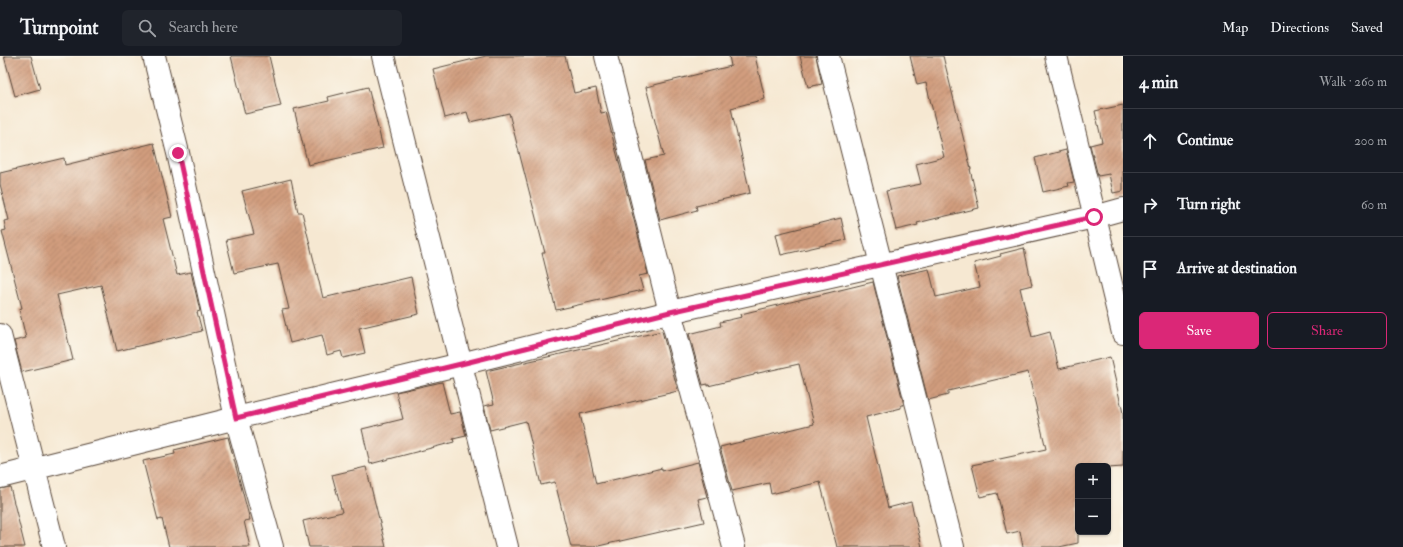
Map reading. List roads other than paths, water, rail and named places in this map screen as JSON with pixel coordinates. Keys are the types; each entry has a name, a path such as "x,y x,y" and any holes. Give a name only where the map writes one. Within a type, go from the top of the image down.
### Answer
{"street":[{"path":"154,56 178,153 236,418 272,547"},
{"path":"383,56 507,547"},
{"path":"606,56 670,312 734,547"},
{"path":"828,56 953,547"},
{"path":"1056,56 1123,333"},
{"path":"0,477 670,312 1094,217 1123,209"},
{"path":"0,335 54,547"}]}
